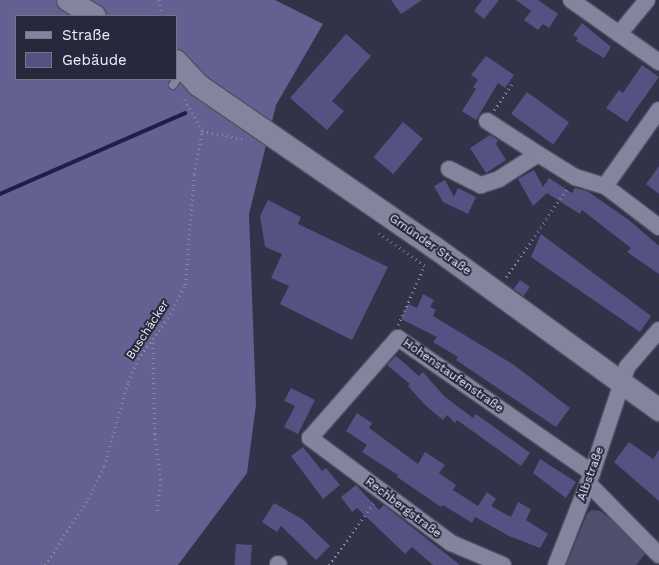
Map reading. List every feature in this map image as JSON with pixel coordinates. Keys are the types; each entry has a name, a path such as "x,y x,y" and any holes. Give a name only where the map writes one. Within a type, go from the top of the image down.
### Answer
{"street":[{"path":"68,0 93,15"},
{"path":"570,0 659,62"},
{"path":"618,34 647,0"},
{"name":"Gmünder Straße","path":"181,76 496,291 624,374 659,410"},
{"path":"605,186 659,110"},
{"path":"487,122 575,177 605,186 659,227"},
{"path":"449,169 472,182 490,184 538,154"},
{"path":"624,374 659,330"},
{"name":"Hohenstaufenstraße","path":"310,438 398,338 590,478 659,556"},
{"name":"Albstraße","path":"556,565 590,478 624,374"},
{"name":"Rechbergstraße","path":"310,438 451,543 503,565"},
{"path":"651,565 659,556"}],"path":[{"path":"159,0 162,15"},
{"path":"181,76 184,98 202,131 247,140"},
{"path":"487,122 513,82"},
{"name":"Buschäcker","path":"46,565 88,499 104,466 128,382 153,337 170,314 185,285 194,174 202,131"},
{"path":"496,291 568,187"},
{"path":"398,338 396,330 424,266"},
{"path":"153,337 155,434 161,480 157,514"},
{"path":"329,565 381,491"}],"shaded area":[{"path":"0,0 275,0 323,24 276,105 249,214 256,405 247,473 178,565 0,565"},
{"path":"592,510 600,511 649,549 636,565 566,565 587,514"}],"building":[{"path":"391,0 422,0 401,14"},
{"path":"482,0 499,0 484,19 474,11"},
{"path":"516,0 538,0 558,14 549,28 543,24 538,30 524,20 531,11"},
{"path":"582,23 611,47 604,58 576,41 578,38 573,35"},
{"path":"346,34 371,56 332,101 344,111 327,130 290,98"},
{"path":"486,56 514,75 505,88 498,83 476,120 462,111 476,89 473,87 478,80 471,75"},
{"path":"642,65 659,77 627,122 606,108 619,90 623,93"},
{"path":"527,92 569,123 553,144 511,114"},
{"path":"403,122 423,139 393,174 373,157"},
{"path":"490,135 498,140 496,144 506,160 486,173 470,148"},
{"path":"659,166 659,194 646,184"},
{"path":"534,170 543,187 549,178 572,193 575,188 587,191 629,220 659,246 659,274 627,252 631,248 582,210 580,214 547,193 533,206 518,179"},
{"path":"445,180 454,197 458,188 476,197 468,214 443,202 434,186"},
{"path":"268,200 301,217 298,224 388,267 352,340 280,304 289,286 271,278 282,254 265,247 260,216"},
{"path":"541,234 651,316 640,332 531,257"},
{"path":"520,280 530,287 524,296 514,289"},
{"path":"423,294 434,300 430,307 436,310 433,316 514,365 570,408 556,427 456,360 458,357 433,342 437,337 401,319 408,304 417,308"},
{"path":"396,356 419,376 423,372 444,396 473,418 476,414 530,453 521,466 457,420 455,423 447,415 443,420 425,405 408,386 410,384 387,365"},
{"path":"291,388 315,400 298,434 284,427 295,406 284,401"},
{"path":"357,413 372,423 369,428 418,464 425,452 445,465 439,473 456,485 453,490 478,506 487,492 496,499 491,506 511,517 518,502 531,509 526,520 548,534 540,548 509,536 475,517 472,523 443,505 441,507 397,477 398,475 362,452 367,445 346,431"},
{"path":"629,442 653,459 659,450 659,501 614,462"},
{"path":"303,447 322,471 326,468 340,485 323,499 291,456"},
{"path":"540,459 576,482 566,498 533,473"},
{"path":"356,485 379,510 384,505 460,565 433,565 412,547 405,554 357,508 352,512 341,497"},
{"path":"274,503 302,519 330,546 316,560 281,526 277,532 262,522"},
{"path":"236,544 252,545 251,565 235,565"}],"waterway":[{"path":"0,194 185,113"}]}
